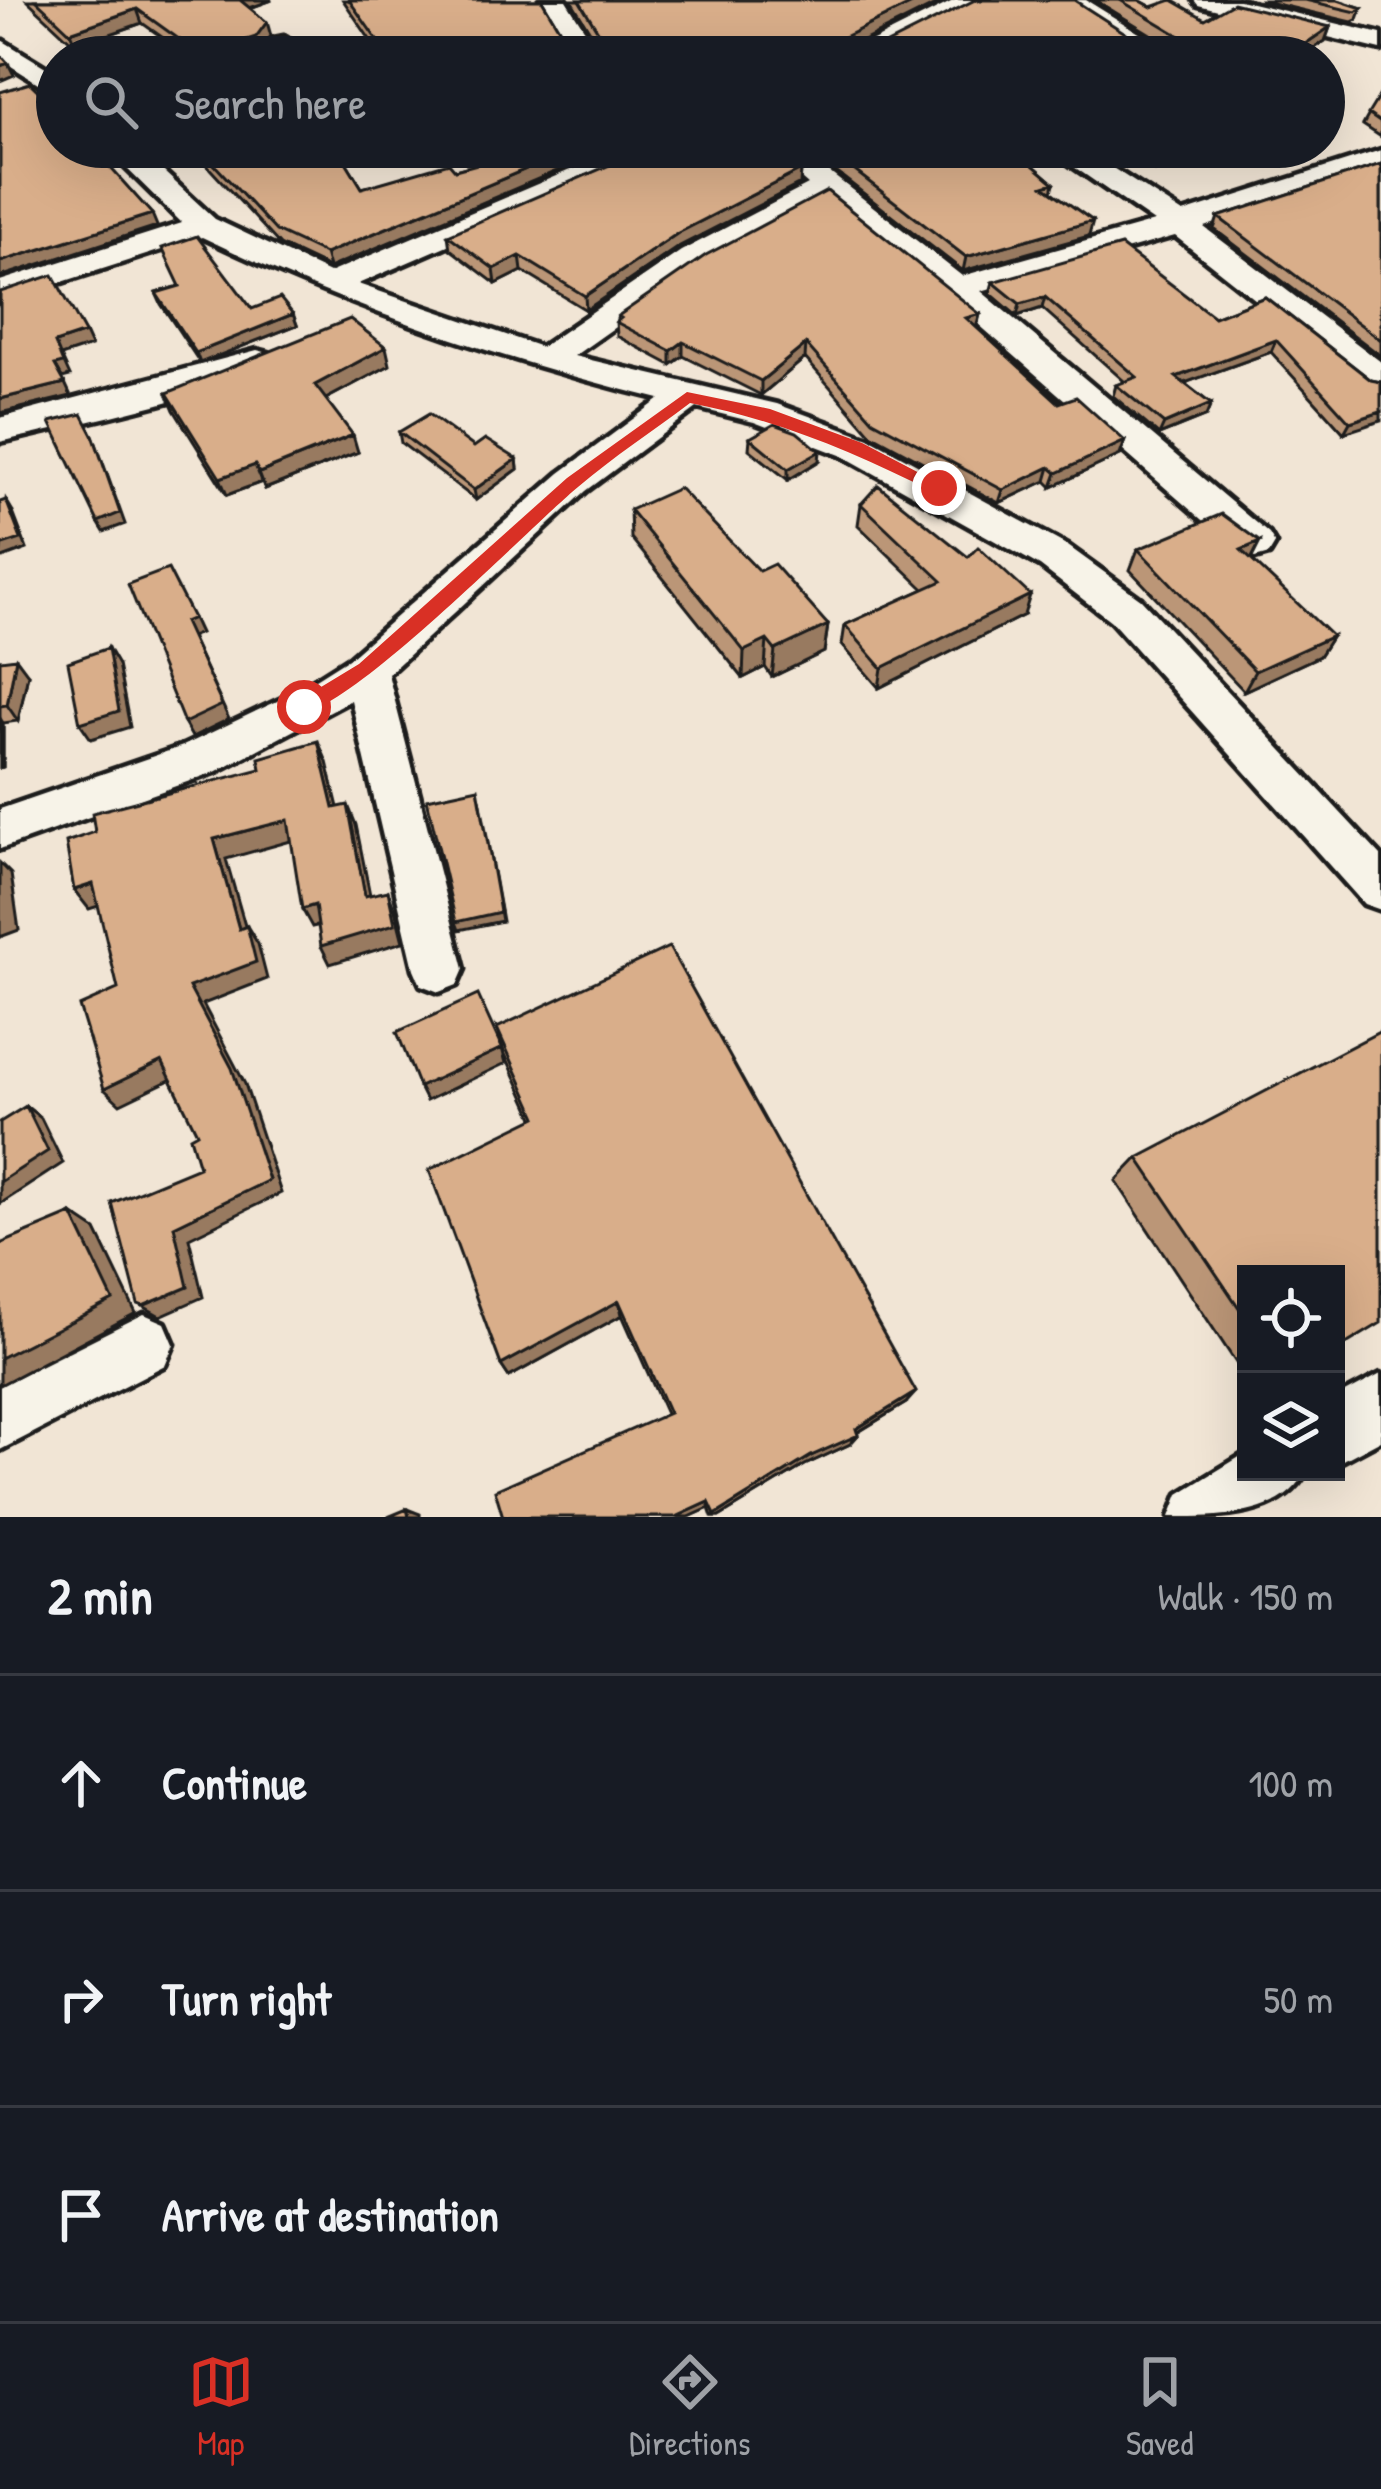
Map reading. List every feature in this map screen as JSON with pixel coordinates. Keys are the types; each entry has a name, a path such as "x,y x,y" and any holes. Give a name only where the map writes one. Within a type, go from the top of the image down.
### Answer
{"street":[{"path":"553,0 575,36"},
{"path":"901,36 976,0"},
{"path":"1067,0 1128,36"},
{"path":"1207,0 1381,42"},
{"path":"0,47 36,71"},
{"path":"15,89 36,84"},
{"path":"142,168 204,226 328,285 545,360 687,398 764,412 856,447 1054,556 1126,610 1381,889"},
{"path":"328,285 600,168"},
{"path":"808,168 957,288 1255,544"},
{"path":"1091,168 1192,233 1381,380"},
{"path":"957,288 1372,171"},
{"path":"545,360 692,258 831,185"},
{"path":"0,292 204,226"},
{"path":"343,325 386,306"},
{"path":"0,430 215,376 300,345"},
{"path":"0,829 199,759 304,707 365,669 573,482 687,398"},
{"path":"365,669 439,969"},
{"path":"0,1419 144,1344"},
{"path":"1345,1427 1381,1405"},
{"path":"1202,1517 1260,1481"}],"building":[{"path":"36,0 240,0 267,22 257,36 175,36 137,9 70,32"},
{"path":"349,0 542,0 564,36 374,36"},
{"path":"579,0 920,0 846,36 601,36"},
{"path":"975,0 1074,0 1130,36 903,36"},
{"path":"1120,0 1139,0 1152,7 1172,0 1205,19 1233,3 1330,27 1317,36 1180,36"},
{"path":"1305,0 1338,0 1362,8 1356,12"},
{"path":"30,83 36,89 36,168 111,168 152,214 0,262 0,92"},
{"path":"1381,93 1381,123 1368,114"},
{"path":"1381,164 1381,340 1218,217"},
{"path":"218,168 350,168 362,188 432,168 528,168 325,254 276,231"},
{"path":"603,168 801,170 678,233 585,296 520,256 494,269 448,235"},
{"path":"851,168 1036,168 1054,183 1044,186 1093,221 966,257"},
{"path":"827,191 980,314 966,318 1059,403 1076,397 1125,441 1057,473 1050,467 1003,490 873,420 806,344 761,381 683,342 671,351 616,322 618,316 706,255"},
{"path":"197,236 252,309 280,298 293,314 196,353 156,293 180,286 162,248"},
{"path":"1121,246 1214,317 1265,297 1371,380 1381,382 1381,412 1350,422 1276,340 1176,377 1211,404 1164,424 1116,385 1137,377 1045,297 1020,304 993,282"},
{"path":"53,275 85,333 55,343 63,363 55,365 65,383 0,399 0,292"},
{"path":"350,319 386,347 315,385 353,435 259,473 255,465 220,478 167,393"},
{"path":"82,414 120,513 98,522 50,422"},
{"path":"429,414 474,447 485,439 517,459 474,490 399,432"},
{"path":"775,424 797,432 820,451 788,469 750,438"},
{"path":"878,485 968,557 978,547 1030,595 882,668 845,625 942,581 861,504"},
{"path":"679,488 759,571 774,564 828,625 775,650 767,640 744,651 630,510"},
{"path":"6,500 21,539 0,546 0,502"},
{"path":"1222,514 1260,542 1241,550 1332,636 1255,671 1138,549"},
{"path":"168,569 193,618 184,622 222,705 184,723 128,584"},
{"path":"108,648 119,711 80,723 68,662"},
{"path":"16,658 7,705 0,706 0,660"},
{"path":"318,741 334,808 348,805 365,896 388,891 395,924 321,946 315,905 302,909 288,820 214,839 239,929 247,926 256,962 189,987 232,1068 269,1180 174,1226 188,1287 143,1306 138,1304 112,1203 199,1167 190,1137 197,1133 162,1061 104,1089 79,1006 118,989 93,884 74,890 66,842 95,832 92,813 261,769 259,758"},
{"path":"478,788 500,912 456,922 427,799"},
{"path":"669,947 916,1392 856,1429 858,1435 811,1456 715,1515 709,1502 676,1517 503,1517 495,1490 669,1413 619,1301 501,1365 429,1170 537,1117 497,1028"},
{"path":"478,995 502,1048 419,1087 397,1032"},
{"path":"1381,1031 1381,1323 1345,1345 1345,1265 1237,1265 1237,1305 1138,1158"},
{"path":"26,1106 48,1151 0,1182 0,1122"},
{"path":"72,1214 113,1300 0,1358 0,1244"}],"route":[{"path":"304,707 365,669 573,482 687,398 764,412 856,447 939,488"}]}
